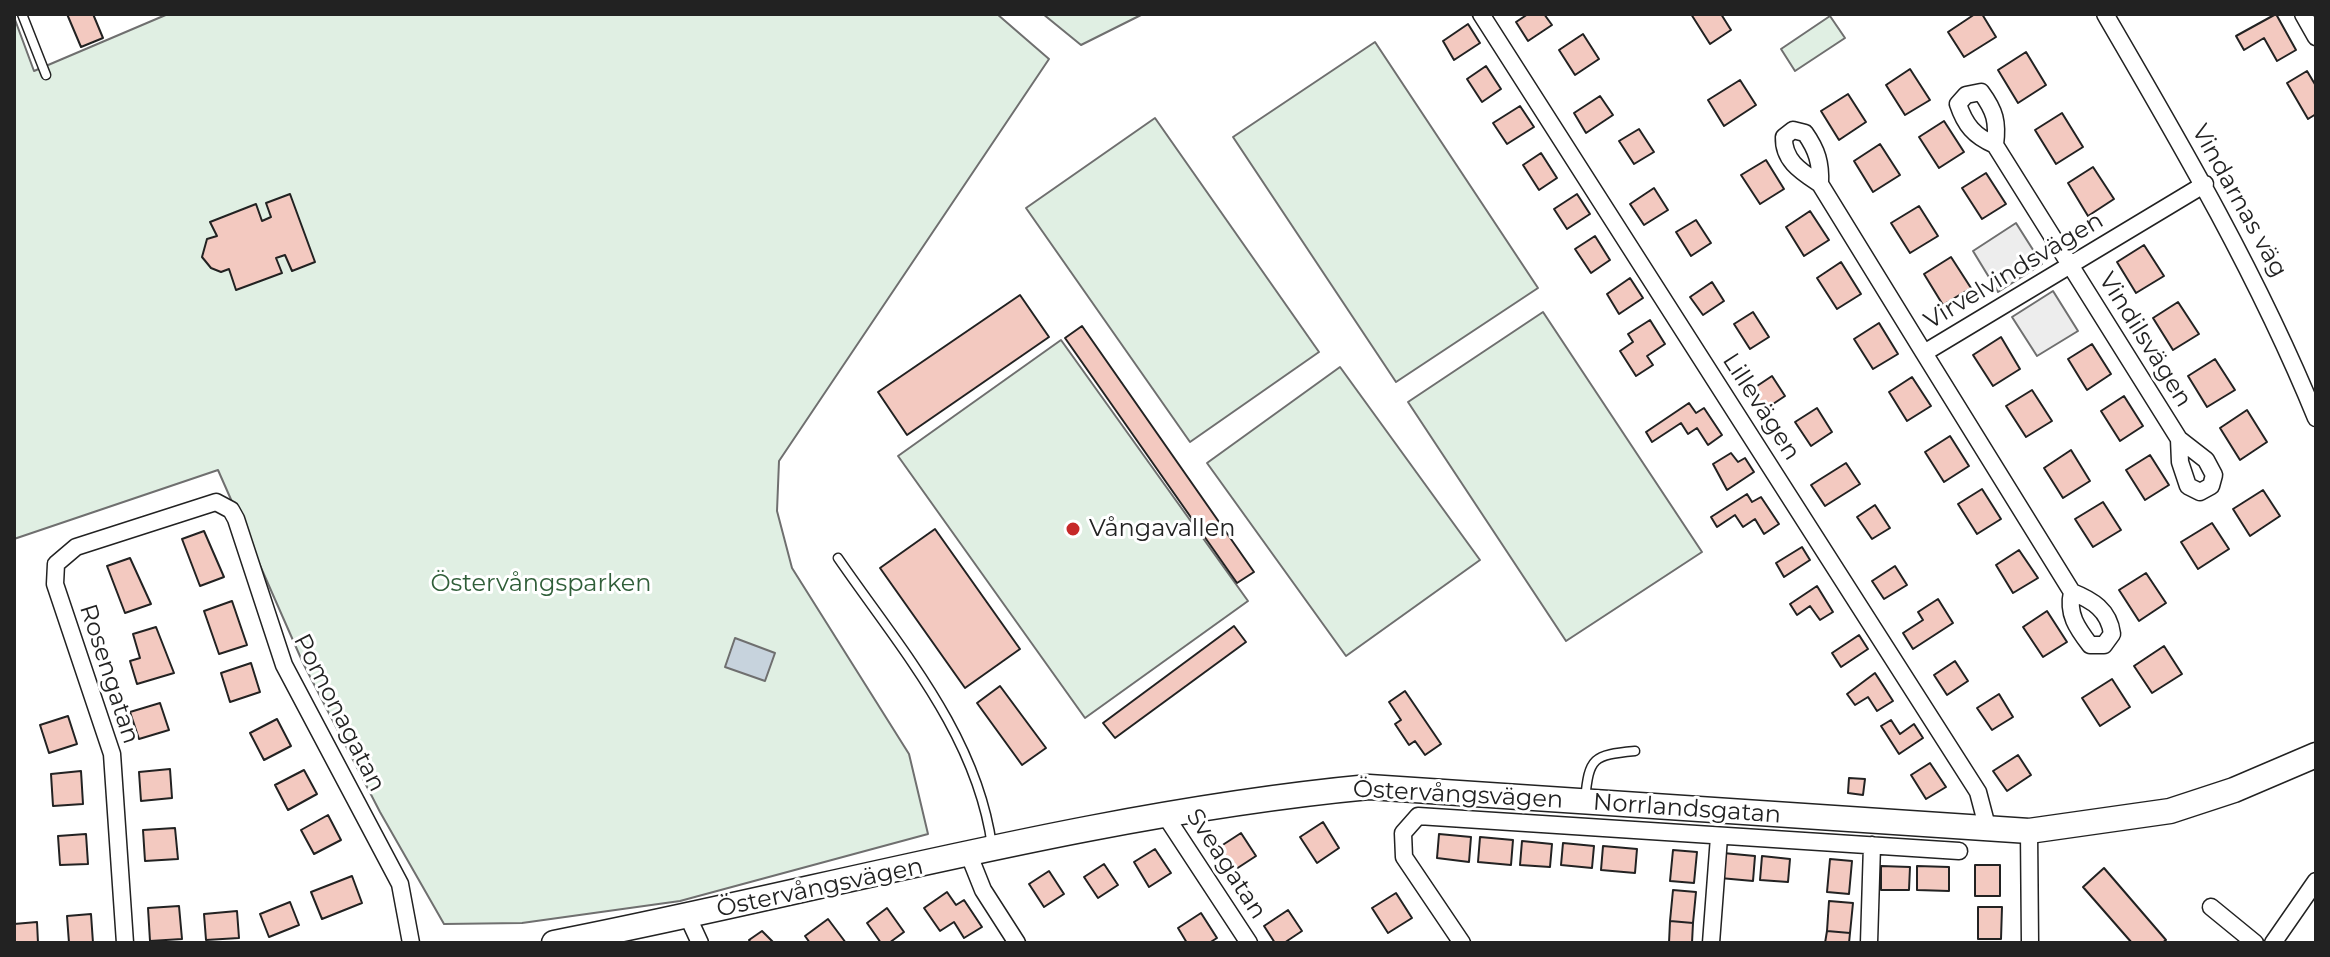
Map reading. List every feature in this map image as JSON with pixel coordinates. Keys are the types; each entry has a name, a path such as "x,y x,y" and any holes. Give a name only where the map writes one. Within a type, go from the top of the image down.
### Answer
{"street":[{"name":"Lillevägen","path":"1481,14 1978,792 1988,830"},
{"name":"Vindarnas väg","path":"2105,14 2205,184 2267,304 2316,418"},
{"path":"2303,14 2316,37"},
{"name":"Vindilsvägen","path":"1995,145 2179,439"},
{"path":"1820,184 1924,353"},
{"name":"Virvelvindsvägen","path":"2072,592 1924,353 2205,184"},
{"name":"Rosengatan","path":"125,943 112,754 55,584 56,564 76,547 207,503 224,504"},
{"name":"Pomonagatan","path":"224,504 236,519 284,665 400,884 411,943"},
{"name":"Östervångsvägen","path":"554,943 688,917 1163,812 1369,787 2029,831 2170,811 2234,790 2316,755"},
{"name":"Sveagatan","path":"1163,812 1249,943"},
{"name":"Norrlandsgatan","path":"1462,943 1404,857 1403,833 1418,816 1568,823 1719,837 1959,851"},
{"path":"2029,831 2030,943"},
{"path":"1711,943 1719,837"},
{"path":"1869,943 1872,845"},
{"path":"981,853 983,890 1017,943"},
{"path":"2273,943 2316,881"},
{"path":"2211,907 2255,943"},
{"path":"688,917 700,943"}],"lane":[{"path":"22,14 46,75"},
{"path":"838,558 957,731 976,774 981,853"},
{"path":"1585,801 1590,764 1601,754 1635,751"}],"green space":[{"name":"Östervångsparken","path":"168,14 997,14 1049,59 779,461 777,511 792,568 909,754 928,834 680,901 522,923 444,924 380,812 303,663 218,470 14,539 14,17 34,71"},
{"path":"1043,14 1143,14 1081,45"},
{"path":"1830,16 1845,38 1795,71 1781,49"},
{"path":"1375,42 1538,288 1396,382 1233,137"},
{"path":"1155,118 1319,352 1190,442 1026,208"},
{"path":"1543,312 1702,552 1566,641 1408,402"},
{"name":"Vångavallen","path":"1061,340 1248,601 1085,718 898,456"},
{"path":"1340,367 1480,560 1346,656 1207,463"}],"shaded area":[{"path":"2016,223 2042,264 1998,292 1973,251"},
{"path":"2053,291 2078,331 2037,356 2012,317"},
{"path":"735,638 775,653 765,681 725,667"}],"building":[{"path":"67,14 93,14 103,38 81,47"},
{"path":"1528,14 1544,14 1552,25 1528,41 1516,22"},
{"path":"1691,14 1721,14 1731,30 1710,44"},
{"path":"1975,14 1982,14 1996,37 1964,57 1948,32"},
{"path":"2276,14 2296,50 2277,61 2264,38 2244,50 2236,36"},
{"path":"1468,24 1480,43 1454,60 1443,41"},
{"path":"1583,34 1599,59 1575,75 1559,50"},
{"path":"2026,52 2046,85 2018,103 1998,70"},
{"path":"1486,66 1501,89 1482,102 1467,79"},
{"path":"1910,69 1930,100 1905,115 1886,85"},
{"path":"2307,71 2316,86 2316,114 2308,119 2287,83"},
{"path":"1740,80 1756,105 1724,126 1708,100"},
{"path":"1848,94 1866,122 1839,140 1821,111"},
{"path":"1600,96 1613,115 1586,133 1574,113"},
{"path":"1520,106 1534,127 1507,144 1493,123"},
{"path":"2062,113 2083,147 2056,164 2035,130"},
{"path":"1944,121 1964,152 1939,168 1919,137"},
{"path":"1639,129 1654,152 1634,164 1619,141"},
{"path":"1880,144 1900,175 1873,192 1854,161"},
{"path":"1541,153 1557,178 1539,190 1523,165"},
{"path":"1766,160 1784,189 1760,204 1741,175"},
{"path":"2093,167 2114,199 2088,216 2068,183"},
{"path":"1986,173 2006,204 1982,219 1962,188"},
{"path":"1654,188 1668,210 1644,225 1630,204"},
{"path":"290,194 315,262 292,271 285,255 276,258 282,273 236,290 229,269 221,272 211,268 202,257 207,239 217,236 210,222 256,204 262,221 271,217 266,203"},
{"path":"1577,194 1590,214 1567,229 1554,209"},
{"path":"1919,206 1938,236 1910,253 1891,223"},
{"path":"1810,211 1829,240 1804,256 1786,227"},
{"path":"1696,220 1711,243 1691,256 1676,232"},
{"path":"1595,236 1610,260 1591,273 1575,249"},
{"path":"2144,245 2164,276 2136,293 2117,262"},
{"path":"1951,257 1971,288 1943,305 1924,274"},
{"path":"1841,262 1861,294 1837,309 1817,278"},
{"path":"1630,278 1643,298 1619,314 1607,294"},
{"path":"1712,282 1724,301 1703,315 1690,297"},
{"path":"1020,295 1049,337 907,435 878,392"},
{"path":"2178,302 2199,334 2173,350 2153,318"},
{"path":"1753,312 1769,337 1750,349 1734,324"},
{"path":"1650,320 1665,344 1647,356 1653,365 1636,376 1620,351 1633,342 1628,334"},
{"path":"1879,323 1898,354 1873,369 1854,339"},
{"path":"1082,326 1254,572 1237,583 1065,338"},
{"path":"2001,337 2020,369 1993,386 1973,355"},
{"path":"2092,344 2111,374 2087,390 2068,359"},
{"path":"2215,359 2235,390 2207,407 2188,376"},
{"path":"1772,376 1785,396 1764,410 1751,390"},
{"path":"1912,377 1931,406 1907,421 1889,392"},
{"path":"2032,390 2052,421 2026,437 2006,406"},
{"path":"2124,396 2143,426 2120,441 2101,411"},
{"path":"1689,403 1696,413 1704,408 1722,435 1708,445 1697,428 1688,434 1681,423 1652,442 1646,432"},
{"path":"1817,408 1832,432 1811,446 1795,422"},
{"path":"2247,410 2267,442 2240,460 2220,428"},
{"path":"1950,436 1969,466 1944,482 1925,452"},
{"path":"2071,450 2090,481 2063,498 2044,468"},
{"path":"1731,453 1738,462 1745,458 1754,472 1727,490 1713,464"},
{"path":"2150,455 2169,485 2145,500 2126,470"},
{"path":"1846,463 1860,484 1825,506 1811,485"},
{"path":"1982,489 2001,519 1977,534 1958,504"},
{"path":"2263,490 2280,516 2250,536 2233,509"},
{"path":"1747,494 1752,502 1761,497 1779,524 1764,534 1755,519 1743,527 1735,515 1717,527 1711,517"},
{"path":"2103,502 2121,530 2093,547 2075,519"},
{"path":"1875,505 1890,528 1872,539 1857,517"},
{"path":"2212,523 2229,549 2198,569 2181,542"},
{"path":"935,529 1020,649 965,688 880,568"},
{"path":"204,531 224,577 200,586 182,539"},
{"path":"1802,547 1810,560 1784,577 1776,563"},
{"path":"2019,550 2038,578 2013,593 1996,565"},
{"path":"130,558 151,604 125,613 107,566"},
{"path":"1895,566 1907,585 1884,599 1872,581"},
{"path":"2146,573 2166,603 2139,621 2119,590"},
{"path":"1817,586 1833,612 1820,620 1810,606 1797,615 1790,604"},
{"path":"1938,599 1953,623 1913,649 1903,633 1923,620 1918,612"},
{"path":"232,601 247,645 219,654 204,611"},
{"path":"2047,611 2067,642 2043,657 2023,627"},
{"path":"1234,626 1246,642 1115,738 1103,723"},
{"path":"156,627 174,673 137,684 130,661 140,658 133,634"},
{"path":"1859,635 1868,649 1841,667 1832,653"},
{"path":"2164,646 2182,674 2152,693 2134,666"},
{"path":"1955,661 1968,681 1947,695 1934,675"},
{"path":"251,663 260,692 230,702 221,673"},
{"path":"1875,673 1893,701 1877,711 1868,697 1855,705 1847,694"},
{"path":"2112,679 2130,707 2100,726 2082,698"},
{"path":"1000,686 1046,748 1022,765 977,703"},
{"path":"1405,691 1441,744 1425,755 1415,741 1409,745 1395,724 1401,720 1389,702"},
{"path":"1999,694 2013,717 1992,730 1977,708"},
{"path":"160,703 169,730 139,739 130,712"},
{"path":"68,716 77,744 49,753 40,725"},
{"path":"277,719 291,746 264,760 250,733"},
{"path":"1891,720 1900,734 1914,724 1923,738 1899,754 1881,726"},
{"path":"2018,755 2031,775 2007,791 1993,771"},
{"path":"1930,763 1946,787 1926,799 1911,775"},
{"path":"170,769 172,798 141,801 139,772"},
{"path":"304,770 317,794 288,810 275,785"},
{"path":"81,771 83,804 53,806 51,774"},
{"path":"1849,778 1865,779 1863,795 1848,793"},
{"path":"328,815 341,840 314,854 301,830"},
{"path":"1323,822 1339,848 1317,863 1300,837"},
{"path":"175,828 178,859 145,861 143,830"},
{"path":"1241,833 1256,856 1233,871 1218,848"},
{"path":"86,834 88,864 60,865 58,836"},
{"path":"1439,834 1471,837 1469,862 1437,858"},
{"path":"1480,837 1513,840 1511,865 1478,862"},
{"path":"1522,841 1552,844 1550,867 1520,865"},
{"path":"1563,843 1594,846 1592,868 1561,865"},
{"path":"1603,846 1637,849 1635,873 1601,870"},
{"path":"1155,849 1171,873 1149,887 1134,862"},
{"path":"1673,850 1697,852 1694,883 1670,881"},
{"path":"1723,853 1755,856 1753,881 1720,878"},
{"path":"1762,856 1790,859 1788,882 1760,880"},
{"path":"1830,859 1852,861 1849,894 1827,892"},
{"path":"1104,864 1118,885 1098,898 1084,877"},
{"path":"1975,865 2000,865 2000,896 1975,896"},
{"path":"1881,866 1910,867 1909,890 1881,890"},
{"path":"1917,866 1949,867 1949,891 1917,890"},
{"path":"2104,868 2166,940 2162,943 2132,943 2083,887"},
{"path":"1049,871 1064,894 1044,907 1029,884"},
{"path":"352,876 362,903 322,919 311,892"},
{"path":"1673,890 1696,892 1693,923 1670,921"},
{"path":"947,892 956,905 964,900 982,927 964,938 954,922 940,931 924,908"},
{"path":"1396,893 1412,918 1388,933 1372,908"},
{"path":"1829,901 1853,903 1850,933 1827,931"},
{"path":"290,902 299,925 269,937 260,914"},
{"path":"179,906 182,939 150,941 148,908"},
{"path":"1978,907 2002,907 2001,939 1978,939"},
{"path":"887,908 904,932 889,943 881,943 867,923"},
{"path":"1288,910 1302,931 1284,943 1275,943 1264,926"},
{"path":"237,911 239,938 206,940 204,914"},
{"path":"1201,913 1217,938 1209,943 1187,943 1178,928"},
{"path":"91,914 93,943 69,943 67,916"},
{"path":"828,919 846,943 810,943 805,936"},
{"path":"1670,921 1693,923 1692,943 1669,943"},
{"path":"37,922 38,943 14,943 14,924"},
{"path":"762,931 774,943 751,943 749,940"},
{"path":"1827,931 1850,933 1849,943 1825,943"}],"place":[{"name":"Vångavallen","path":"1073,529"}]}
